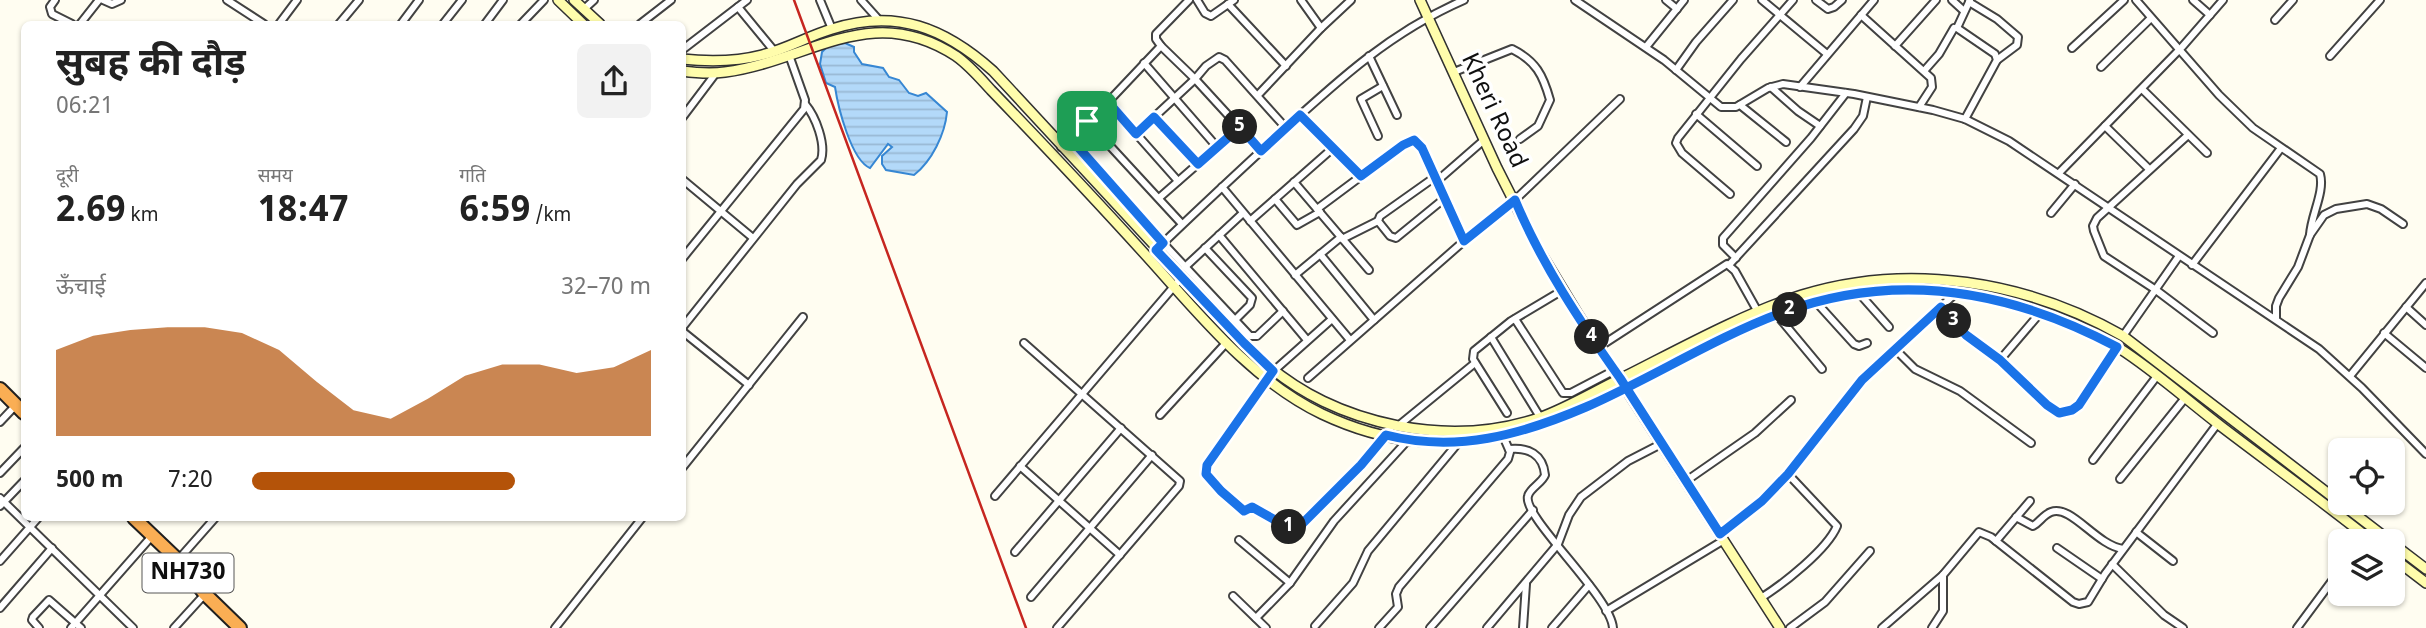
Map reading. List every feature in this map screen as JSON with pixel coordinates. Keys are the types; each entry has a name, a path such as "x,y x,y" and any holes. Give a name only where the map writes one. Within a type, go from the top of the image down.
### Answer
{"highway":[{"path":"0,389 20,409"},
{"name":"NH730","path":"137,521 240,628"}],"street":[{"path":"55,0 50,11 67,21"},
{"path":"83,21 101,0 112,4 121,0"},
{"path":"227,0 259,21"},
{"path":"281,21 297,0"},
{"path":"342,21 359,0"},
{"path":"403,21 419,0"},
{"path":"445,21 461,0"},
{"path":"487,21 503,0"},
{"path":"524,21 544,0"},
{"path":"558,0 580,21"},
{"path":"574,0 596,21"},
{"path":"583,10 594,0"},
{"path":"644,21 671,0"},
{"path":"686,47 747,0"},
{"path":"820,0 832,29"},
{"path":"861,0 879,20"},
{"path":"1189,0 1156,34 1156,39 1261,151"},
{"path":"1196,0 1205,13 1211,16 1231,2 1286,66"},
{"path":"1301,0 1321,28"},
{"path":"1258,96 1351,0"},
{"name":"Kheri Road","path":"1420,0 1530,234 1599,347 1780,628"},
{"path":"1159,246 1300,115 1369,56 1428,16 1464,0"},
{"path":"1574,0 1646,47 1721,107 1740,105 1771,87 1783,84 1919,107 1965,119 2009,141 2319,349 2350,376 2426,454"},
{"path":"1666,0 1676,9"},
{"path":"1646,47 1684,0"},
{"path":"1676,70 1696,42 1733,0"},
{"path":"1762,0 1827,54"},
{"path":"1730,194 1678,148 1678,138 1793,0"},
{"path":"1816,0 1828,9 1842,0"},
{"path":"1895,46 1936,0"},
{"path":"1952,0 1964,11"},
{"path":"2072,48 2124,0"},
{"path":"2136,0 2179,51 2247,123 2317,170 2322,177 2310,235 2298,267 2279,298 2276,319"},
{"path":"2193,0 2210,15"},
{"path":"2059,173 2179,51 2223,0"},
{"path":"2275,20 2293,0"},
{"path":"2330,57 2380,0"},
{"path":"1801,87 1871,1"},
{"path":"1965,119 1997,60 2017,45 2018,37 1970,1 1957,22 1958,31 1995,54 1997,60"},
{"path":"738,6 775,52"},
{"path":"1861,15 1933,82 1919,107"},
{"path":"2101,67 2151,18"},
{"path":"686,59 724,61 775,52 832,29 879,20 909,23 946,35 993,71 1061,147 1254,338 1283,311"},
{"path":"1924,71 1939,54 1954,28"},
{"path":"686,71 716,74 750,68 836,37 876,31 899,33 944,49 958,57 991,90 1269,375"},
{"path":"1061,147 1161,46"},
{"path":"1454,72 1512,49 1523,55 1542,74 1550,100 1538,126 1520,139"},
{"path":"686,325 753,238 823,155 814,117 805,104 789,55"},
{"path":"1369,56 1397,115"},
{"path":"1136,134 1211,62 1222,58 1286,128"},
{"path":"1144,63 1217,147"},
{"path":"686,113 716,74"},
{"path":"1378,136 1361,99 1383,86"},
{"path":"1771,87 1820,126"},
{"path":"2142,89 2207,153"},
{"path":"1736,258 1723,245 1723,238 1846,93"},
{"path":"1599,347 1724,265 1729,265 1854,129 1863,116 1867,97"},
{"path":"1308,378 1464,241 1515,200 1620,99"},
{"path":"1108,102 1178,181"},
{"path":"686,254 805,104"},
{"path":"1740,105 1786,142"},
{"path":"1696,114 1757,166"},
{"path":"1300,115 1361,176"},
{"path":"1154,117 1198,164"},
{"path":"1087,121 1182,224"},
{"path":"2105,126 2149,169"},
{"path":"1159,198 1240,127"},
{"path":"2188,135 2107,208 2093,226 2101,253 2213,333"},
{"path":"1070,138 1159,246 1178,281 1227,341 1269,375 1330,406 1391,429 1408,440 1458,443 1503,436 1546,424 1622,381 1758,312 1803,295 1848,284 1890,279 1927,279 1978,284 2029,295 2072,311 2123,336 2361,529"},
{"path":"1275,199 1297,225 1403,145 1414,140 1422,148 1464,241"},
{"path":"1295,275 1342,238 1378,221 1380,216 1436,179 1484,140"},
{"path":"1250,221 1334,148"},
{"path":"2192,265 2281,148"},
{"path":"686,182 753,238"},
{"path":"1294,183 1369,270"},
{"path":"2051,213 2075,184"},
{"path":"1222,187 1350,340"},
{"path":"1378,221 1390,236 1395,238 1445,198"},
{"path":"2310,235 2330,211 2360,204 2374,205 2403,224"},
{"path":"1185,267 1243,213"},
{"path":"1219,235 1307,340"},
{"path":"1205,248 1252,298 1252,303 1234,320"},
{"path":"1320,254 1374,320"},
{"path":"2123,336 2179,256"},
{"path":"1729,265 1758,312"},
{"path":"995,496 1178,281"},
{"path":"2350,376 2426,283"},
{"path":"1391,429 1475,431 1540,417 1777,314 1816,302 1858,292 1891,289 1957,292 1995,298 2041,312 2117,347 2360,529"},
{"path":"1507,412 1472,355 1515,319 1563,290"},
{"path":"1858,292 1889,327"},
{"path":"1606,611 1722,537 1755,508 1788,474 1849,396 1957,292"},
{"path":"1816,302 1854,344 1860,346 1867,343"},
{"path":"1941,307 1966,335 2000,360 2059,413 2065,413 2079,405 2117,347"},
{"path":"2406,307 2424,321"},
{"path":"2000,360 2041,312"},
{"path":"1777,314 1822,369"},
{"path":"686,463 803,317"},
{"path":"1332,319 1269,375 1206,469 1208,478 1244,511 1252,507 1295,529 1361,465 1391,429 1475,363"},
{"path":"1515,319 1563,393 1622,381"},
{"path":"686,333 749,385"},
{"path":"2384,333 2426,368"},
{"path":"1491,337 1540,417"},
{"path":"1160,415 1227,341"},
{"path":"1024,343 1080,395 1177,476 1180,484 1057,628"},
{"path":"1895,349 1915,369 1960,391 2031,443"},
{"path":"2093,460 2157,376"},
{"path":"2120,479 2185,398"},
{"path":"1686,481 1755,433 1791,400"},
{"path":"0,422 20,409"},
{"path":"1882,628 1943,575 1979,532 1987,533 2061,594 2079,604 2090,599 2112,564 2218,423"},
{"path":"1015,552 1121,428"},
{"path":"1379,628 1398,607 1396,594 1399,587 1508,459 1509,449 1503,436"},
{"path":"1256,618 1290,583 1334,522 1408,440"},
{"path":"1315,626 1353,583 1368,551 1458,443"},
{"path":"1487,628 1558,544 1569,515 1581,497 1628,461 1661,444"},
{"path":"1509,449 1521,448 1534,453 1545,469 1543,480 1527,497 1533,510 1589,585 1613,623 1613,628"},
{"path":"0,473 21,451"},
{"path":"1031,597 1152,455"},
{"path":"1020,466 1120,555"},
{"path":"1761,598 1802,566 1836,529 1836,523 1788,474"},
{"path":"21,484 1,502 21,519"},
{"path":"1996,541 2029,501"},
{"path":"1430,628 1533,510"},
{"path":"2016,517 2033,526 2049,513 2057,510 2066,512 2105,542 2123,549"},
{"path":"24,521 133,628"},
{"path":"0,561 35,521"},
{"path":"178,561 212,521"},
{"path":"555,628 640,521"},
{"path":"2136,532 2173,561"},
{"path":"39,628 32,620 33,617 49,600 76,626 152,536"},
{"path":"1239,540 1290,583"},
{"path":"0,608 52,548"},
{"path":"2057,548 2102,579"},
{"path":"1790,628 1825,602 1870,551"},
{"path":"2405,553 2426,569"},
{"path":"2112,564 2164,615 2183,628"},
{"path":"2405,567 2426,583"},
{"path":"1932,628 1942,611 1943,575"},
{"path":"1523,628 1526,582"},
{"path":"1552,628 1589,585"},
{"path":"2297,628 2328,586"},
{"path":"174,628 205,594"},
{"path":"1233,596 1266,628"}],"water":[{"path":"845,43 854,47 854,52 862,64 883,68 889,77 899,80 909,93 918,96 926,93 947,112 944,129 936,146 914,175 886,170 882,164 882,156 892,147 888,144 870,168 863,163 851,144 835,87 826,83 820,64 822,52 829,45"}],"railway":[{"path":"794,0 1026,628"}],"route":[{"path":"1087,121 1070,138 1163,243 1156,250 1273,371 1207,465 1206,474 1244,511 1252,507 1293,530 1354,473 1386,435 1408,440 1458,443 1494,439 1521,432 1627,389 1777,314 1838,296 1891,289 1957,292 1995,298 2071,324 2117,347 2079,405 2065,413 2059,413 2000,360 1966,335 1941,307 1862,380 1788,474 1762,501 1720,534 1669,456 1627,389 1620,378 1594,340 1563,290 1536,246 1515,200 1464,241 1422,148 1414,140 1361,176 1300,115 1261,151 1240,127 1198,164 1154,117 1136,134 1108,102 1087,121"}]}
